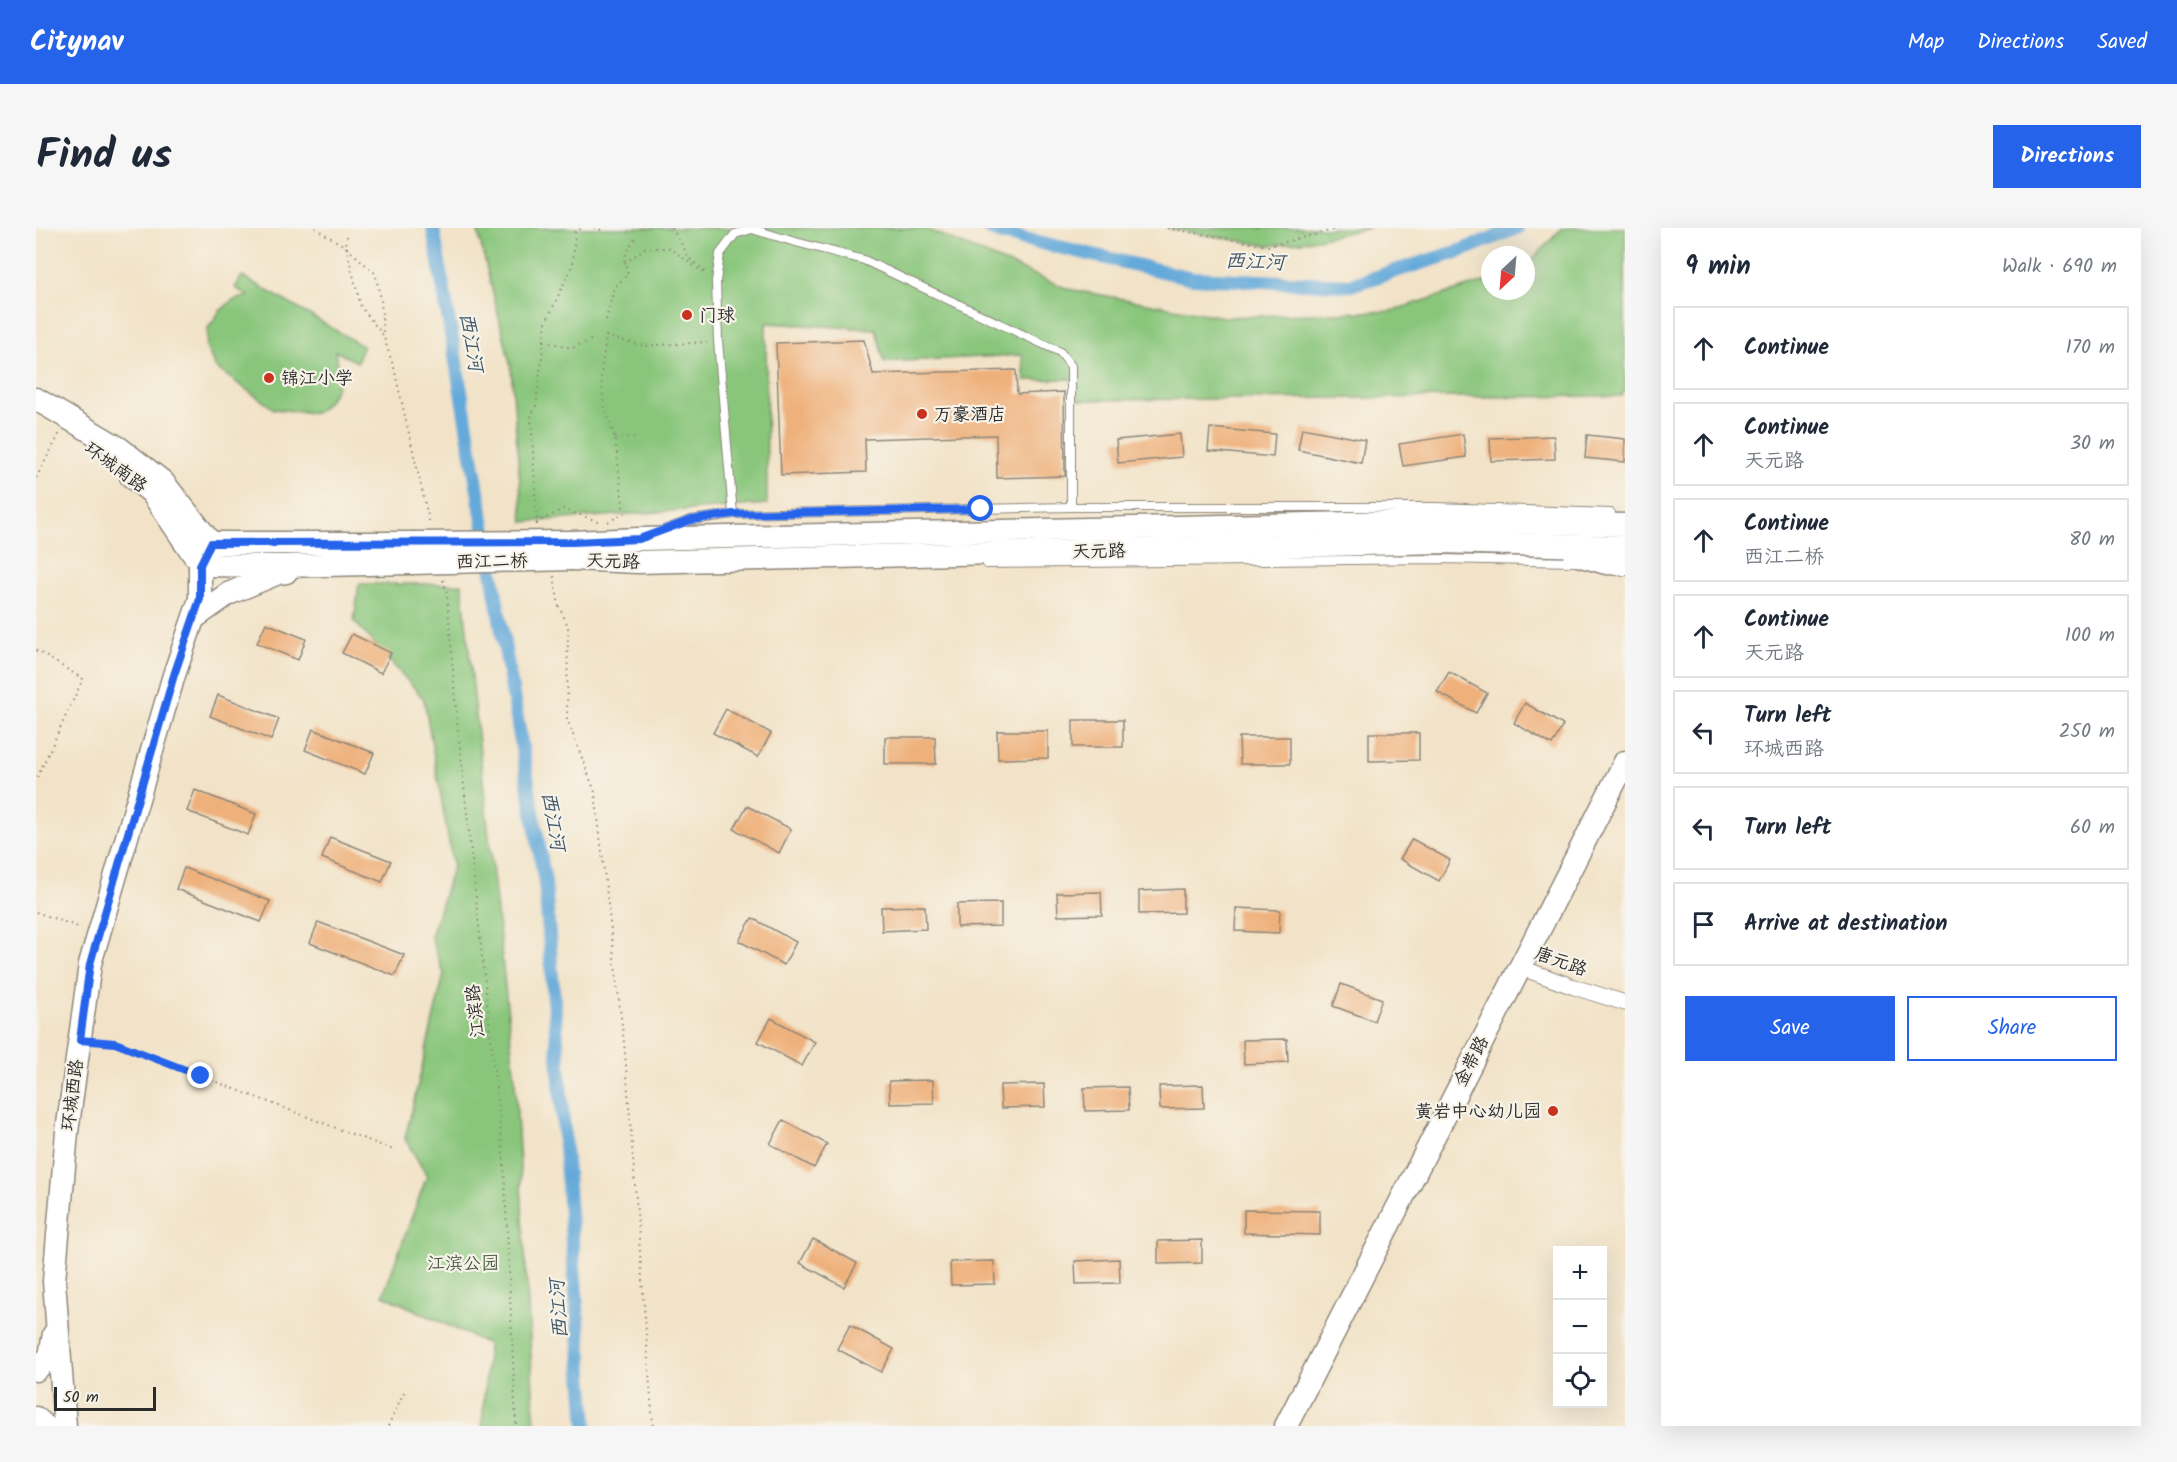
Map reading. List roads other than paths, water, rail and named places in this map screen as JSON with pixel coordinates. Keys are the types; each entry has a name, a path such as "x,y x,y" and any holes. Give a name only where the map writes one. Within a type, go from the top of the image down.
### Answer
{"main road":[{"path":"36,399 119,448 163,482 211,543"},
{"name":"环城南路","path":"36,416 113,461 152,493 200,565"},
{"name":"天元路","path":"572,550 639,539 1445,521 1585,524 1620,517"},
{"name":"天元路","path":"572,550 638,562 1441,542 1625,547"},
{"path":"186,543 412,553"},
{"path":"211,543 200,565 336,564"},
{"path":"1544,545 1615,563"},
{"name":"西江二桥","path":"412,553 572,550"},
{"path":"194,618 228,594 278,573 412,553"},
{"name":"环城西路","path":"65,1426 54,1281 67,1132 90,964 174,675 200,599 200,565"},
{"name":"金带路","path":"1286,1426 1625,762"},
{"path":"36,1370 50,1356 57,1321"},
{"path":"36,1418 45,1426"}],"street":[{"name":"唐元路","path":"1519,967 1625,1003"}],"lane":[{"path":"733,514 718,340 716,281 720,254 735,234 752,229 792,242 864,260 1060,352 1071,366 1071,507"},
{"path":"639,539 691,520 733,514 1071,507 1435,507 1620,517"},
{"path":"981,564 1440,559 1615,563"},
{"path":"638,562 691,569 804,567"}],"waterway":[{"name":"西江河","path":"433,228 545,882 586,1426"},
{"name":"西江河","path":"988,228 999,233 1192,278 1350,285 1460,251 1517,228"}],"place":[{"name":"门球","path":"687,315"},
{"name":"锦江小学","path":"269,378"},
{"name":"万豪酒店","path":"922,414"},
{"name":"黄岩中心幼儿园","path":"1553,1111"}],"park label":[{"name":"江滨公园","path":"463,1263"}]}
